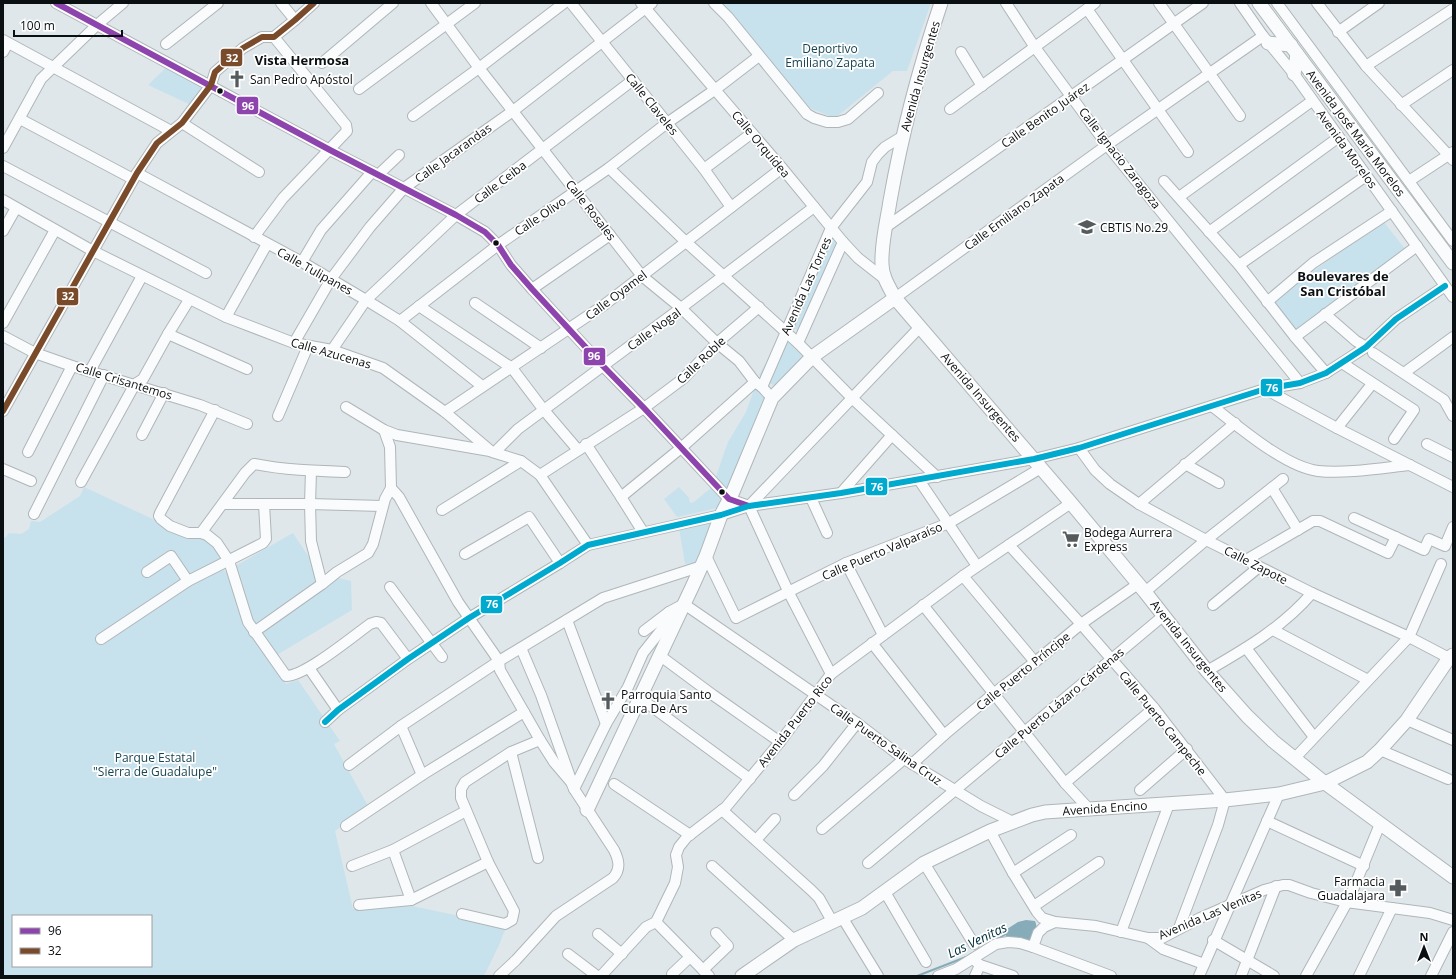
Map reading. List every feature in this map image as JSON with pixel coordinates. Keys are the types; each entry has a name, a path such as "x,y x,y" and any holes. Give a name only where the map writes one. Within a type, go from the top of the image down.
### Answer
{"main road":[{"name":"Avenida Insurgentes","path":"941,3 927,46 902,136 886,226 882,265 886,280 895,298 1072,503 1207,671 1246,716 1294,759 1453,877"},
{"name":"Avenida José María Morelos","path":"1259,3 1453,264"},
{"path":"1266,40 1294,50 1294,74"},
{"name":"Calle Emiliano Zapata","path":"772,398 812,357 895,298"},
{"path":"587,810 704,561 721,515 772,398"},
{"name":"Avenida Encino","path":"742,976 794,940 862,908 885,892 904,876 924,863 990,831 1032,815 1045,812 1225,800 1279,794 1325,783 1367,762 1380,750 1407,720 1451,657"}],"street":[{"path":"56,3 98,24 330,150 456,215 485,232 498,245 511,266 532,289 729,499 749,506 789,592 831,674"},
{"path":"3,148 41,79 98,24 123,3"},
{"path":"166,44 218,3"},
{"path":"281,3 296,20"},
{"path":"3,411 135,176 157,143 182,123 210,85 215,72 243,48 262,37 274,37 296,20 314,3"},
{"path":"322,63 393,3"},
{"name":"Calle Rosales","path":"431,3 479,68 642,276 681,308 717,343 739,361 772,398"},
{"path":"359,88 475,3"},
{"path":"413,116 564,3"},
{"name":"Calle Claveles","path":"571,3 704,169 731,207"},
{"path":"714,3 728,17 807,114 827,122 838,122 848,119 878,93"},
{"path":"950,109 1034,46 1096,3"},
{"path":"1160,3 1240,116"},
{"name":"Calle Benito Juárez","path":"886,226 1203,3"},
{"name":"Avenida Morelos","path":"1240,3 1266,40 1294,74 1453,297"},
{"name":"Avenida José María Morelos","path":"1277,3 1453,241"},
{"path":"1317,3 1338,32 1366,66 1401,105 1452,155 1408,181"},
{"path":"1338,32 1379,3"},
{"name":"Calle Ignacio Zaragoza","path":"1010,4 1034,46 1108,145 1300,383"},
{"name":"Calle Jacarandas","path":"294,343 332,279 370,227 404,188 513,111 646,5"},
{"name":"Calle Orquídea","path":"646,5 843,242 858,258 886,280"},
{"path":"1087,9 1188,152"},
{"path":"1366,66 1453,9"},
{"path":"254,237 283,198 347,131 346,125 274,37"},
{"name":"Calle Emiliano Zapata","path":"895,298 1209,73 1266,40"},
{"path":"5,45 53,68 171,131"},
{"path":"961,52 982,86"},
{"name":"Calle Olivo","path":"400,321 498,245 576,192 759,56"},
{"path":"1401,105 1453,70"},
{"name":"Calle Ceiba","path":"332,350 366,300 456,215 633,80"},
{"path":"1179,197 1312,101"},
{"name":"Calle Tulipanes","path":"20,119 254,237 332,279 400,321 482,386"},
{"path":"182,123 259,172"},
{"path":"704,169 752,133"},
{"name":"Avenida Las Torres","path":"758,384 786,332 831,228 867,182 872,162 878,154 885,147 902,136"},
{"path":"1209,232 1339,137"},
{"path":"302,262 321,230 375,173 399,155"},
{"path":"3,166 206,273"},
{"path":"609,168 686,242 798,343 852,398 937,477"},
{"name":"Calle Oyamel","path":"445,412 569,329 642,276 782,168"},
{"path":"1239,265 1366,176"},
{"path":"1164,181 1239,265 1295,337 1326,373"},
{"name":"Calle Azucenas","path":"3,200 93,251 189,300 226,317 294,343 332,350 383,368 445,412 494,452 521,460 540,475 588,545"},
{"name":"Calle Nogal","path":"494,452 518,429 543,409 724,276 814,206"},
{"path":"3,231 16,208"},
{"path":"1267,302 1313,263 1392,211"},
{"path":"3,323 55,230"},
{"path":"532,289 610,235"},
{"path":"798,343 843,242"},
{"path":"226,317 267,244"},
{"path":"1295,337 1417,246"},
{"path":"90,371 142,276"},
{"path":"325,722 338,710 431,643 588,545 721,515 749,506 811,498 937,477 1038,463 1079,448 1265,389 1300,383 1326,373 1342,363 1369,350 1396,319 1445,286"},
{"path":"81,482 135,384 144,379 168,334 189,300"},
{"path":"474,303 541,348"},
{"path":"419,306 512,368 543,409 578,450"},
{"name":"Calle Roble","path":"540,475 644,408 684,378 717,343 759,307"},
{"path":"1325,314 1356,341 1444,400 1453,416"},
{"path":"749,506 920,327"},
{"path":"168,334 247,369"},
{"name":"Calle Crisantemos","path":"3,336 35,353 72,366 135,384 215,410 247,424"},
{"path":"1404,373 1453,337"},
{"path":"278,416 308,346"},
{"path":"1342,363 1414,410 1394,439"},
{"path":"28,452 72,366"},
{"path":"34,514 104,376"},
{"path":"621,497 758,384"},
{"path":"1337,428 1372,384"},
{"path":"1265,389 1337,428 1453,487"},
{"path":"142,435 164,393"},
{"path":"1444,400 1453,394"},
{"path":"1212,406 1253,438 1303,467 1317,471 1369,470 1410,465"},
{"path":"346,407 384,430 397,434 494,452"},
{"path":"215,410 160,513 161,520 170,526 188,533 201,533 207,535 217,543 229,561 248,622 286,676 292,676 309,668 370,624 376,622 381,624 408,659"},
{"path":"1140,504 1234,423"},
{"path":"254,632 337,572 368,553 373,544 382,506 391,488 390,447 384,430"},
{"path":"841,493 892,435"},
{"path":"586,444 643,532"},
{"path":"1427,444 1453,457"},
{"name":"Calle Zapote","path":"1079,448 1095,470 1110,484 1140,504 1259,567 1451,657"},
{"path":"442,510 521,460"},
{"name":"Calle Puerto Valparaíso","path":"704,561 736,618 846,563 949,523 1038,463"},
{"path":"201,533 224,504 245,473 254,464 268,467 311,471 345,472"},
{"path":"1185,464 1219,483"},
{"path":"3,469 31,481"},
{"path":"311,471 311,541 322,584"},
{"name":"Calle Puerto Príncipe","path":"822,829 944,735 1081,624 1141,588 1206,540 1283,479"},
{"path":"919,480 977,566"},
{"path":"391,488 399,497 458,602 499,661 500,670 540,740 554,762 572,785 619,860 618,869 613,878 556,916 516,960 499,976"},
{"path":"1272,488 1298,530"},
{"path":"811,498 827,533"},
{"name":"Avenida Puerto Rico","path":"601,976 646,927 656,922 675,883 678,867 676,855 679,847 690,835 722,810 750,779 831,674 977,566 1072,503"},
{"path":"224,504 382,506"},
{"path":"101,639 188,581 263,543 266,539 264,504"},
{"path":"465,554 529,517 560,563"},
{"path":"1354,518 1424,550 1429,539 1444,546 1453,527"},
{"path":"1246,560 1313,520 1320,521 1388,553 1396,537"},
{"name":"Calle Puerto Campeche","path":"1009,545 1081,624 1154,708 1225,800"},
{"path":"147,572 172,556 188,581"},
{"path":"349,765 401,726 499,661 603,598 704,561"},
{"path":"846,563 883,635"},
{"path":"1294,759 1409,637 1441,564"},
{"path":"1213,605 1259,567"},
{"path":"963,576 1036,662"},
{"path":"390,587 442,657"},
{"path":"1207,671 1273,630 1299,608 1312,593"},
{"path":"644,631 669,612 684,604"},
{"name":"Calle Puerto Salina Cruz","path":"684,604 816,695 908,762 981,806 1013,822"},
{"path":"923,605 1064,783 1089,809"},
{"path":"572,785 625,692 644,653 670,619 669,612"},
{"name":"Calle Puerto Lázaro Cárdenas","path":"868,863 1163,616"},
{"path":"567,620 606,724"},
{"path":"1273,630 1368,680"},
{"path":"872,643 944,735"},
{"path":"521,648 541,695 572,785"},
{"path":"1246,648 1314,737"},
{"path":"660,655 713,695 780,742"},
{"path":"309,668 338,710"},
{"path":"640,698 750,779"},
{"path":"1064,783 1154,708"},
{"path":"346,826 524,712"},
{"path":"1407,720 1453,740"},
{"path":"794,795 823,766 857,724"},
{"path":"401,726 422,776"},
{"path":"462,914 505,924 512,920 514,911 488,862 466,811 461,798 461,788 465,782 510,752 540,740"},
{"path":"1140,790 1187,749"},
{"path":"1380,750 1448,779"},
{"path":"510,752 538,858"},
{"path":"614,784 690,835"},
{"path":"1198,976 1279,794"},
{"path":"1179,928 1218,825 1225,800"},
{"path":"1121,932 1169,804"},
{"path":"722,810 819,898 837,919 878,976"},
{"path":"352,866 394,850 466,811"},
{"path":"756,840 775,819"},
{"path":"1267,821 1364,866"},
{"path":"1306,976 1350,897 1380,824"},
{"path":"990,831 1013,873 1034,906 1036,912 1042,918 1055,922"},
{"path":"1013,873 1071,835"},
{"path":"394,850 411,900"},
{"path":"359,905 411,900 488,862"},
{"path":"1034,906 1099,862"},
{"path":"924,863 974,944"},
{"path":"712,866 794,940"},
{"name":"Avenida Las Venitas","path":"1055,922 1096,926 1148,938 1162,938 1179,928 1276,886 1289,885 1311,893 1346,902 1430,913 1453,920"},
{"path":"1241,976 1276,886"},
{"path":"885,892 926,962"},
{"path":"1359,976 1392,908"},
{"path":"656,922 706,973 728,946 716,933"},
{"path":"1032,947 1038,933 1044,927 1055,922"},
{"path":"1431,976 1453,932"},
{"path":"598,934 622,954"},
{"path":"1148,938 1162,949 1204,964"},
{"path":"1213,940 1274,976"},
{"path":"938,976 976,962 996,944 1008,942 1020,943 1111,976"},
{"path":"568,954 597,976"},
{"path":"672,974 690,957"},
{"path":"975,976 976,962"},
{"path":"976,962 1013,976"}],"green space":[{"name":"Deportivo Emiliano Zapata","path":"717,3 931,3 907,71 893,71 835,118 805,106"},
{"path":"170,64 212,87 191,105 148,85"},
{"path":"1383,221 1405,249 1295,332 1272,301"},
{"path":"834,241 838,245 799,330 793,329 793,324 831,242"},
{"path":"781,335 803,357 774,386 759,375"},
{"path":"755,387 768,397 731,493 715,479 728,442 746,412"},
{"name":"Parque Estatal \"Sierra de Guadalupe\"","path":"84,487 187,535 206,535 220,556 225,572 293,533 320,574 351,581 352,610 270,659 286,684 298,680 340,741 334,744 368,806 335,831 353,909 412,906 507,926 484,976 3,976 3,538 9,533 21,534 29,529 31,521 40,522 80,496"},
{"path":"679,487 689,498 690,503 694,502 711,488 723,500 722,507 677,517 664,499"},
{"path":"714,523 700,562 685,564 679,528"}],"shaded area":[{"path":"1026,920 1035,921 1036,923 1035,934 1032,939 1028,941 1007,938 1004,931 1018,922"}],"waterway":[{"name":"Las Venitas","path":"996,940 1006,934"},
{"name":"Las Venitas","path":"917,976 966,957"}],"transit line":[{"name":"96","path":"56,3 330,150 456,215 485,232 498,245 511,265 532,289 729,499 749,506"},
{"name":"32","path":"3,411 137,173 157,143 182,123 211,85 215,72 243,48 262,37 274,37 314,3"},
{"name":"76","path":"325,722 338,710 408,659 469,618 588,545 721,515 749,506 841,493 1034,459 1079,448 1265,389 1300,383 1326,373 1366,347 1396,319 1445,286"}],"place":[{"name":"San Pedro Apóstol","path":"237,79"},
{"name":"CBTIS No.29","path":"1087,227"},
{"name":"Bodega Aurrera Express","path":"1071,539"},
{"name":"Parroquia Santo Cura De Ars","path":"608,701"},
{"name":"Farmacia Guadalajara","path":"1398,888"}],"district":[{"name":"Vista Hermosa","path":"302,60"},
{"name":"Boulevares de San Cristóbal","path":"1343,284"}]}
